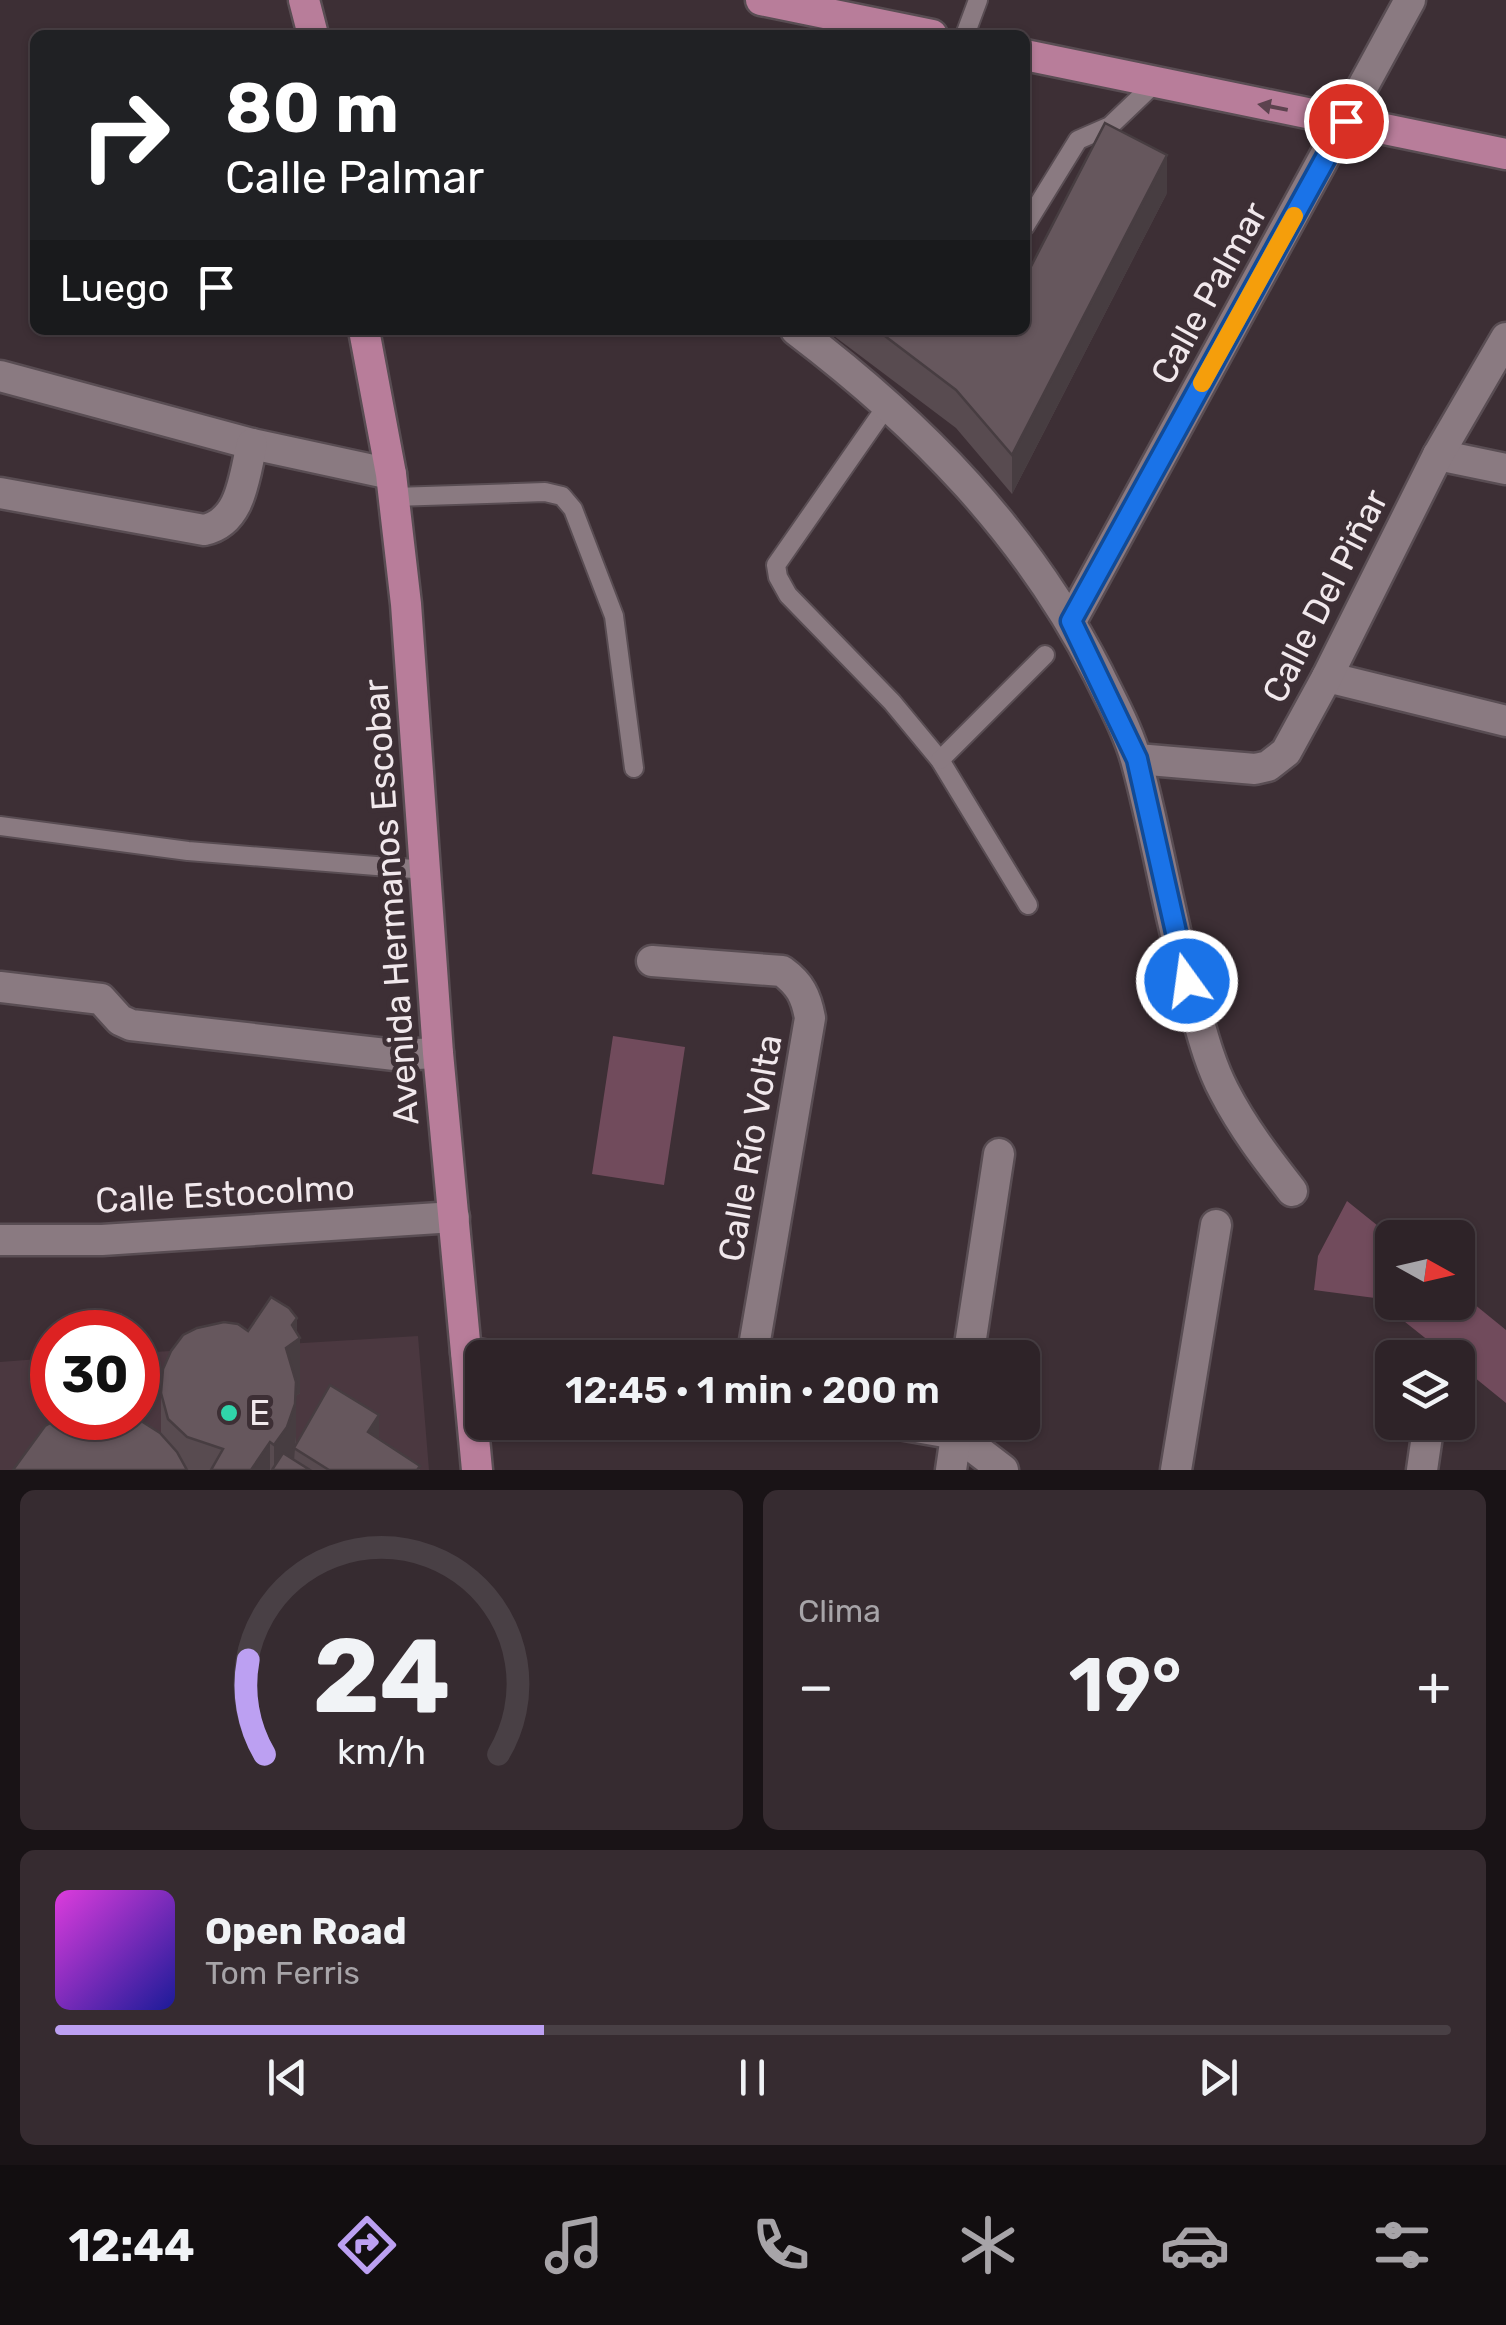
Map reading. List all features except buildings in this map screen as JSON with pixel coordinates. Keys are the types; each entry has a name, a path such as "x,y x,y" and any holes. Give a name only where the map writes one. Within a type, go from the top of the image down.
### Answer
{"main road":[{"path":"304,0 312,30"},
{"path":"776,2 908,30"},
{"path":"1030,56 1506,154"},
{"name":"Avenida Hermanos Escobar","path":"365,335 392,485 406,604 438,1052 465,1341"},
{"name":"Avenida Hermanos Escobar","path":"474,1440 477,1470"}],"street":[{"name":"Calle Palmar","path":"1071,621 1410,0"},
{"path":"802,335 958,470 1012,536 1071,621 1137,759 1180,954 1202,1033 1230,1102 1254,1143 1292,1191"},
{"name":"Calle Del Piñar","path":"1137,759 1255,769 1268,766 1286,752 1438,455 1506,338"},
{"path":"0,376 392,485"},
{"path":"0,494 204,530 228,518 237,502 252,444"},
{"path":"1438,455 1506,469"},
{"path":"1327,677 1506,721"},
{"name":"Calle Río Volta","path":"652,962 782,971 806,997 810,1018 755,1340"},
{"path":"0,987 102,999 120,1020 131,1025 395,1055 438,1052"},
{"path":"971,1340 1000,1154"},
{"name":"Calle Estocolmo","path":"0,1240 102,1240 454,1217"},
{"path":"1176,1470 1216,1225"},
{"path":"951,1470 955,1440"},
{"path":"970,1440 1003,1470"},
{"path":"1422,1470 1427,1440"}],"lane":[{"path":"967,30 978,0"},
{"path":"1030,218 1078,140 1110,126 1155,84"},
{"path":"886,407 776,565 778,577 788,595 892,702 940,760 1028,904"},
{"path":"392,485 545,492 562,496 574,510 614,616 634,768"},
{"path":"940,760 1045,655"},
{"path":"0,826 188,851 426,870"}],"shaded area":[{"path":"613,1036 685,1047 664,1185 592,1174"},
{"path":"1347,1201 1375,1224 1375,1298 1314,1290 1318,1256"},
{"path":"1475,1305 1506,1330 1506,1403 1475,1378 1475,1340 1428,1340 1403,1320 1475,1320"},
{"path":"418,1336 429,1470 0,1470 0,1362 30,1360 30,1440 160,1440 160,1352"}],"slow traffic":[{"path":"1202,383 1294,216"}],"place":[{"name":"E","path":"229,1413"}],"route":[{"path":"1187,981 1137,759 1071,621 1346,121"}]}
